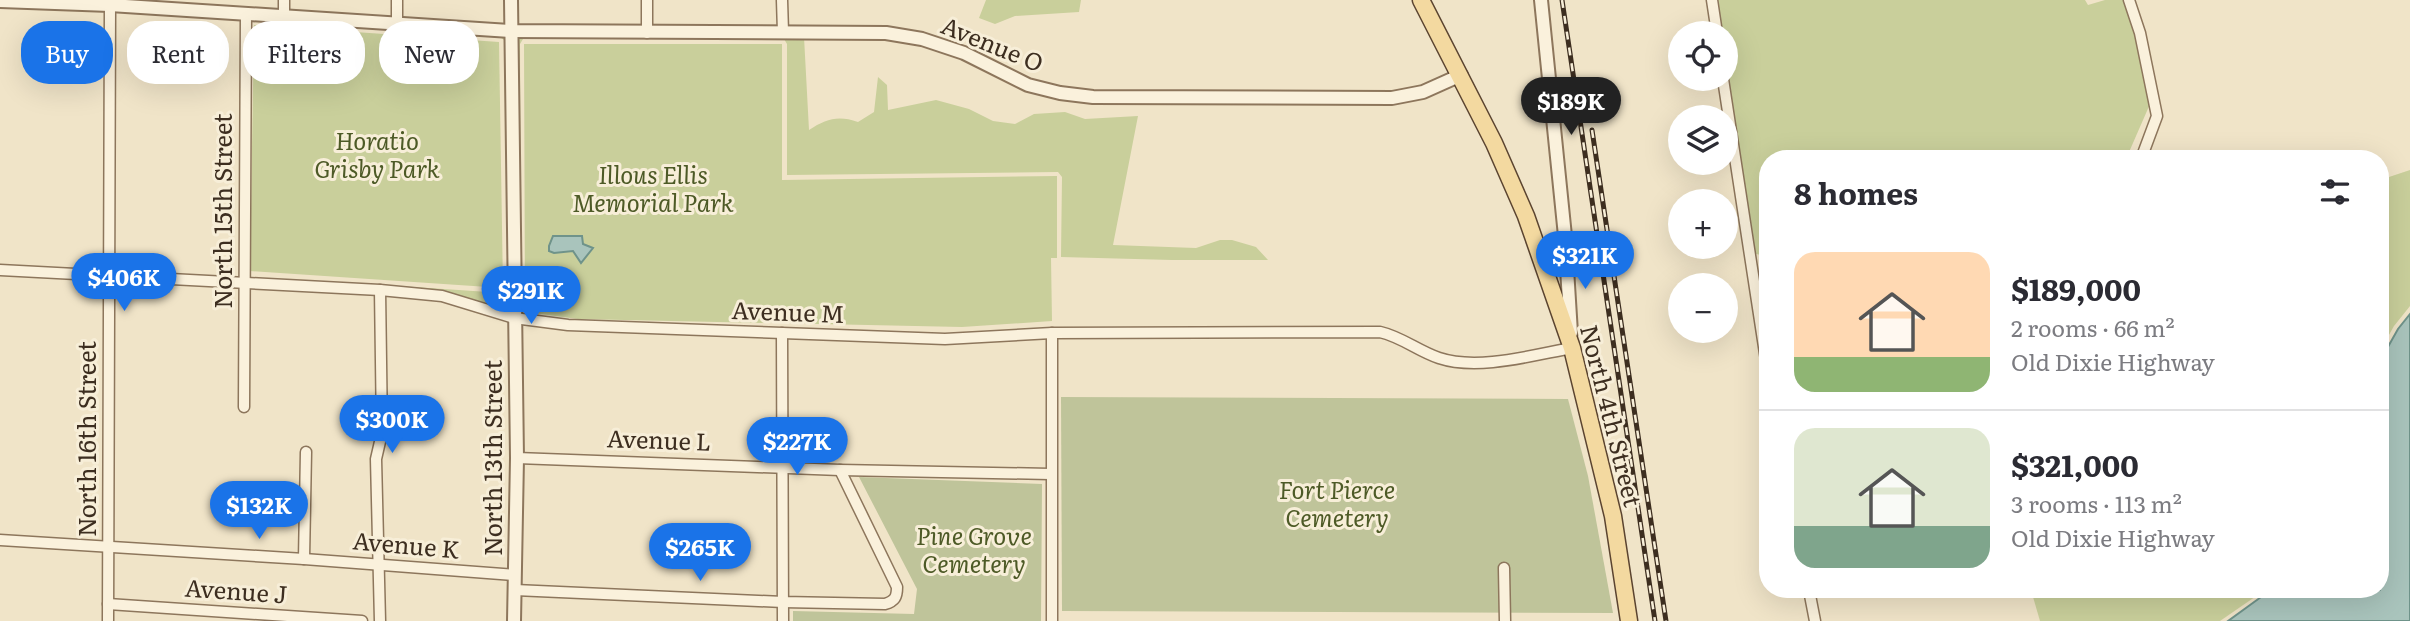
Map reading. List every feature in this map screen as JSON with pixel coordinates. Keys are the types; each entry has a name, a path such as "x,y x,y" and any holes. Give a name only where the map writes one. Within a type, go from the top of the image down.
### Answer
{"main road":[{"name":"North 4th Street","path":"1421,0 1494,143 1539,253 1572,348 1608,494 1629,621"}],"street":[{"path":"284,0 284,17"},
{"path":"397,0 397,21"},
{"name":"North 13th Street","path":"511,0 517,458 514,621"},
{"path":"646,33 647,0"},
{"path":"782,0 783,32"},
{"path":"1541,0 1565,236 1572,348"},
{"path":"1712,0 1715,21"},
{"path":"2129,0 2140,33 2157,116 2144,150"},
{"name":"Avenue O","path":"0,1 169,4 246,14 379,24"},
{"name":"North 16th Street","path":"108,621 110,5"},
{"name":"North 15th Street","path":"244,407 246,14"},
{"name":"Avenue O","path":"479,30 886,33 922,39 964,53 1028,85 1093,97 1392,98 1423,92 1461,75"},
{"path":"1725,91 1759,307"},
{"path":"1539,253 1555,251 1565,236"},
{"name":"Avenue M","path":"0,270 380,290 442,296 514,318 568,325 949,339 1052,333 1380,332 1396,336 1416,349 1440,359 1459,362 1517,358 1572,348"},
{"path":"380,290 382,433 376,452 380,621"},
{"path":"782,333 783,621"},
{"path":"1052,333 1052,621"},
{"path":"304,559 306,452"},
{"name":"Avenue L","path":"517,458 840,470 1050,474"},
{"path":"515,590 885,604 896,598 897,587 840,470"},
{"name":"Avenue K","path":"0,540 515,575"},
{"path":"1504,568 1506,621"},
{"path":"1811,598 1815,621"},
{"name":"Avenue J","path":"108,604 362,621"}],"green space":[{"path":"986,0 1081,0 1079,12 1015,16 995,24 979,18"},
{"path":"1716,0 2085,0 2088,5 2105,0 2124,0 2135,35 2150,104 2130,150 1759,150 1759,255 1753,253 1738,147 1738,105 1732,105 1730,91 1738,91 1738,21 1719,21"},
{"name":"Horatio Grisby Park","path":"365,33 379,34 379,84 479,84 479,41 499,42 503,288 250,271 253,84 365,84"},
{"path":"479,35 507,37 509,312 443,291 384,285 503,293 508,287 504,40 500,37"},
{"path":"516,37 804,37 809,130 832,119 858,122 874,112 878,77 887,85 888,110 936,100 969,109 993,121 1015,124 1034,114 1065,112 1085,119 1138,116 1113,245 1196,248 1220,240 1232,240 1256,247 1268,260 1061,257 1062,177 1058,172 787,175 787,44 784,39 523,39 520,44 521,314"},
{"name":"Illous Ellis Memorial Park","path":"524,44 782,44 782,180 1057,176 1057,258 1051,258 1052,321 962,327 578,319 525,312"},
{"path":"2410,170 2410,306 2389,335 2389,177"},
{"name":"Fort Pierce Cemetery","path":"1061,397 1568,399 1588,476 1613,613 1062,611"},
{"name":"Pine Grove Cemetery","path":"859,477 1042,484 1041,621 793,621 793,611 914,614 917,589"},
{"path":"2033,598 2253,598 2220,621 2040,621"}],"water":[{"path":"553,236 582,236 583,244 593,248 581,263 573,251 549,251"},
{"path":"2410,314 2410,621 2228,621 2260,598 2389,598 2389,345"}],"railway":[{"path":"1562,0 1655,621"},
{"path":"1592,130 1666,621"}]}
